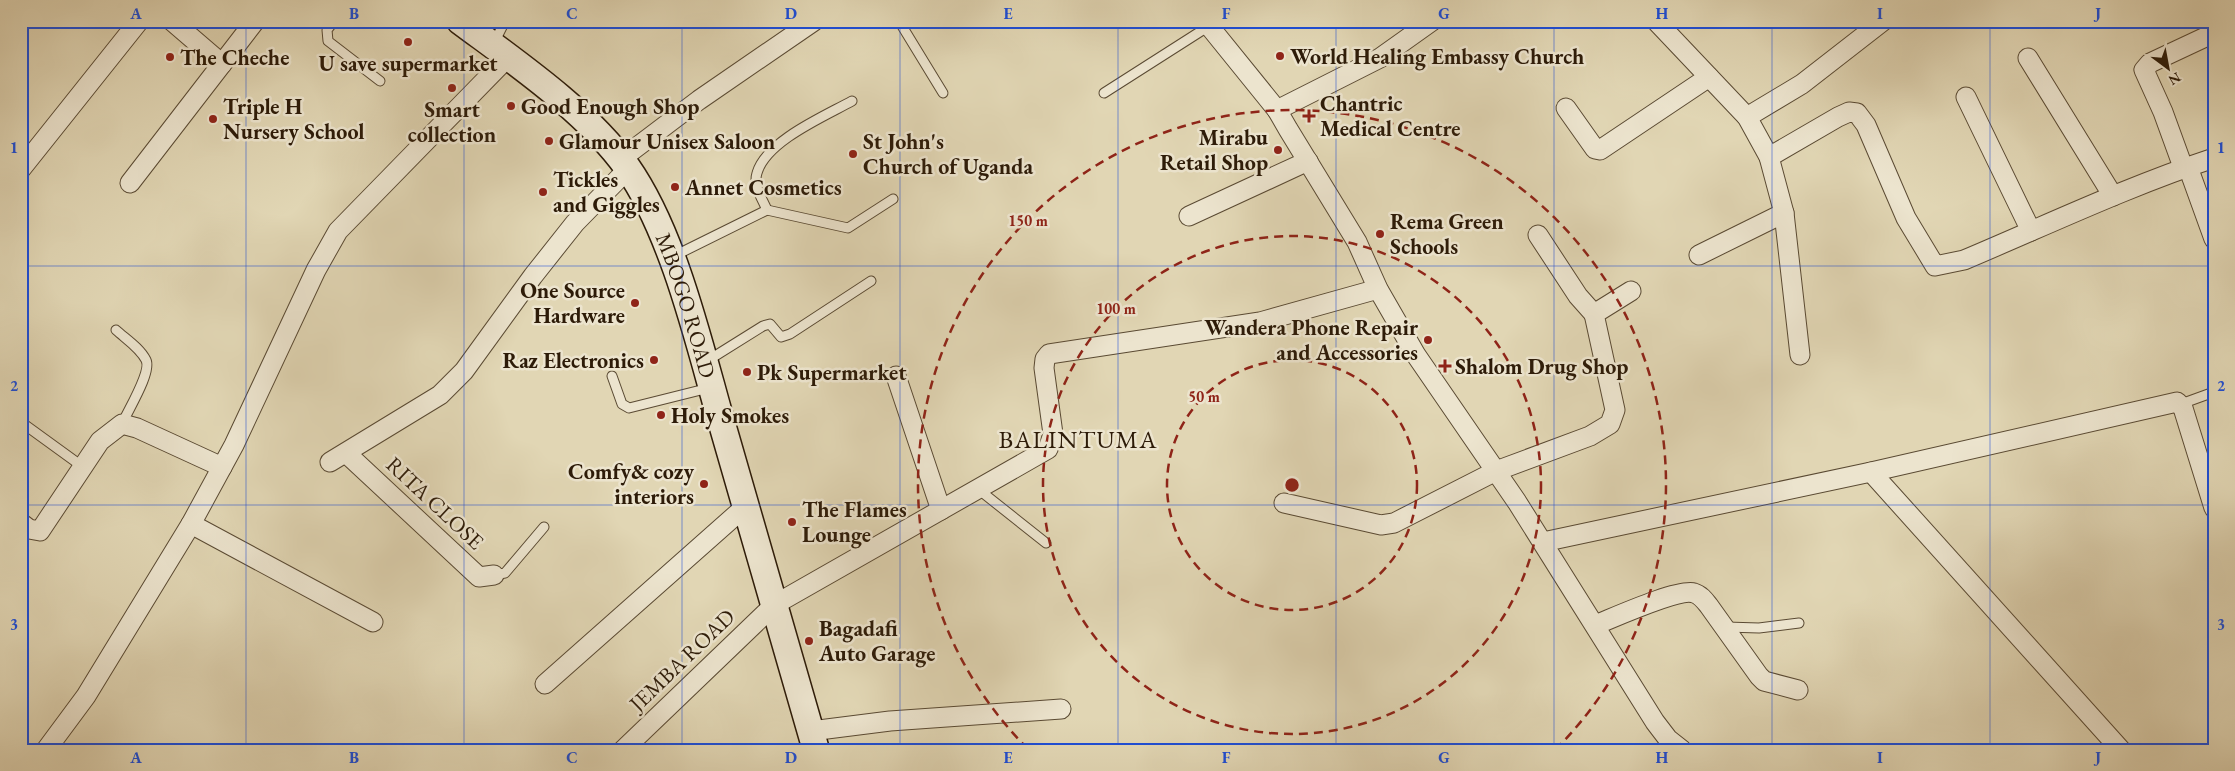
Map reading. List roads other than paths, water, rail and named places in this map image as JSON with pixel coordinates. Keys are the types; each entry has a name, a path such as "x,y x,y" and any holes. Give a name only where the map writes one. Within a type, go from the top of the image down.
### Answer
{"main road":[{"name":"MBOGO ROAD","path":"460,21 565,103 625,164 652,211 672,258 705,363 813,740"}],"street":[{"path":"21,169 139,21"},
{"path":"172,21 222,64"},
{"path":"130,183 255,21"},
{"path":"330,462 440,395 464,371 533,276 625,164 699,100 814,21"},
{"path":"1276,110 1380,58 1432,21"},
{"path":"1656,21 1746,117 1769,157 1784,213 1800,355"},
{"path":"1746,117 1802,84 1881,22"},
{"path":"1207,24 1276,110 1357,242 1378,289 1416,355 1543,542 1668,746"},
{"path":"2214,33 2150,63 2144,70 2164,112 2214,239"},
{"path":"46,750 86,696 191,524 234,445 316,270 338,231 500,52"},
{"path":"2028,58 2113,196"},
{"path":"1566,108 1595,149 1600,150 1709,77"},
{"path":"1966,97 2031,231"},
{"path":"1769,157 1838,117 1850,112 1858,113 1866,125 1906,218 1935,266 1964,260 2113,196 2214,158"},
{"path":"1189,216 1308,161"},
{"path":"1699,255 1784,213"},
{"path":"1284,504 1381,525 1394,523 1496,471 1590,436 1610,424 1615,410 1594,314 1578,296 1538,235"},
{"name":"JEMBA ROAD","path":"630,747 774,606 1048,449 1051,445 1053,434 1044,368 1045,359 1050,354 1260,322 1378,289"},
{"path":"1594,314 1631,291"},
{"path":"896,376 941,510"},
{"path":"1543,542 1871,472 2177,402 2181,404 2214,508"},
{"path":"21,523 29,529 40,531 100,441 122,424 137,428 222,467"},
{"name":"RITA CLOSE","path":"346,453 479,577 494,575"},
{"path":"1871,472 2121,750"},
{"path":"545,684 746,506"},
{"path":"191,524 372,622"},
{"path":"1595,625 1668,597 1693,593 1701,597 1764,681 1798,690"},
{"path":"813,740 890,721 1061,709"}],"lane":[{"path":"334,21 328,30 328,41 380,80"},
{"path":"500,52 505,21"},
{"path":"899,21 943,93"},
{"path":"1104,93 1207,24"},
{"path":"768,210 757,188 757,172 768,156 779,143 852,101"},
{"path":"672,258 768,210 848,228 893,198"},
{"path":"705,363 762,326 770,324 781,337 790,334 871,281"},
{"path":"116,330 139,350 147,361 148,371 122,424"},
{"path":"612,376 622,404 629,408 712,387"},
{"path":"2181,404 2214,392"},
{"path":"21,422 83,467"},
{"path":"978,489 1046,543"},
{"path":"494,575 505,573 544,527"},
{"path":"1723,626 1759,628 1799,623"}],"place":[{"name":"U save supermarket","path":"408,42"},
{"name":"World Healing Embassy Church","path":"1280,56"},
{"name":"The Cheche","path":"170,57"},
{"name":"Smart collection","path":"452,88"},
{"name":"Good Enough Shop","path":"511,106"},
{"name":"Chantric Medical Centre","path":"1309,116"},
{"name":"Triple H Nursery School","path":"213,119"},
{"name":"Glamour Unisex Saloon","path":"549,141"},
{"name":"Mirabu Retail Shop","path":"1278,150"},
{"name":"St John's Church of Uganda","path":"853,154"},
{"name":"Annet Cosmetics","path":"675,187"},
{"name":"Tickles and Giggles","path":"543,192"},
{"name":"Rema Green Schools","path":"1380,234"},
{"name":"One Source Hardware","path":"635,303"},
{"name":"Wandera Phone Repair and Accessories","path":"1428,340"},
{"name":"Raz Electronics","path":"654,360"},
{"name":"Shalom Drug Shop","path":"1445,366"},
{"name":"Pk Supermarket","path":"747,372"},
{"name":"Holy Smokes","path":"661,415"},
{"name":"Comfy& cozy interiors","path":"704,484"},
{"name":"The Flames Lounge","path":"792,522"},
{"name":"Bagadafi Auto Garage","path":"809,641"}],"district":[{"name":"BALINTUMA","path":"1078,439"}]}
